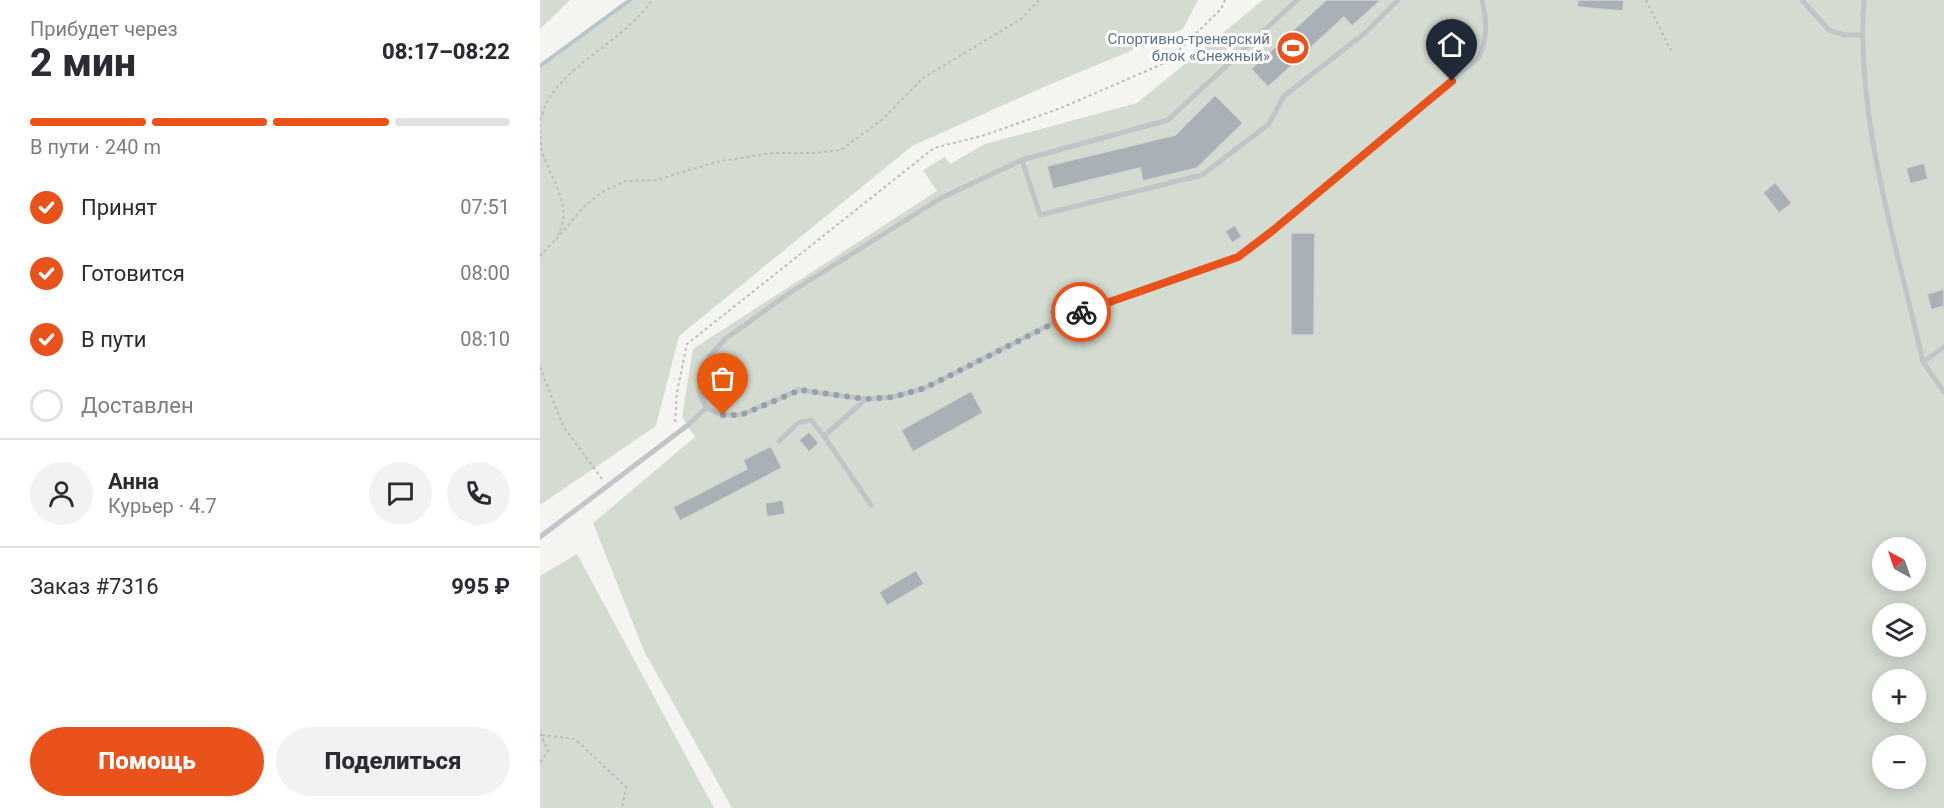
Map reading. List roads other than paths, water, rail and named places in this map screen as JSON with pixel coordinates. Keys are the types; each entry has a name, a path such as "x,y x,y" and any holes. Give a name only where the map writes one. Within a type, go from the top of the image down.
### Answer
{"lane":[{"path":"1297,0 1168,120 1022,160 941,198 791,292 725,339 709,357 701,371 699,392 706,408 723,415 741,415 800,390 866,399 893,397 925,388 1064,318 1238,257 1271,232 1479,57 1486,41 1487,25 1482,0"},
{"path":"1022,160 1040,215 1202,175 1269,124 1284,96 1365,33 1398,0"},
{"path":"1802,0 1829,30 1844,35 1861,35"},
{"path":"1864,0 1861,35 1867,114 1923,362 1944,392"},
{"path":"1923,362 1944,347"},
{"path":"824,436 866,399"},
{"path":"540,537 706,408"},
{"path":"779,441 798,423 811,420 871,505"}],"waterway":[{"path":"540,66 630,0"}],"place":[{"name":"Спортивно-тренерский блок «Снежный»","path":"1293,48"}]}
